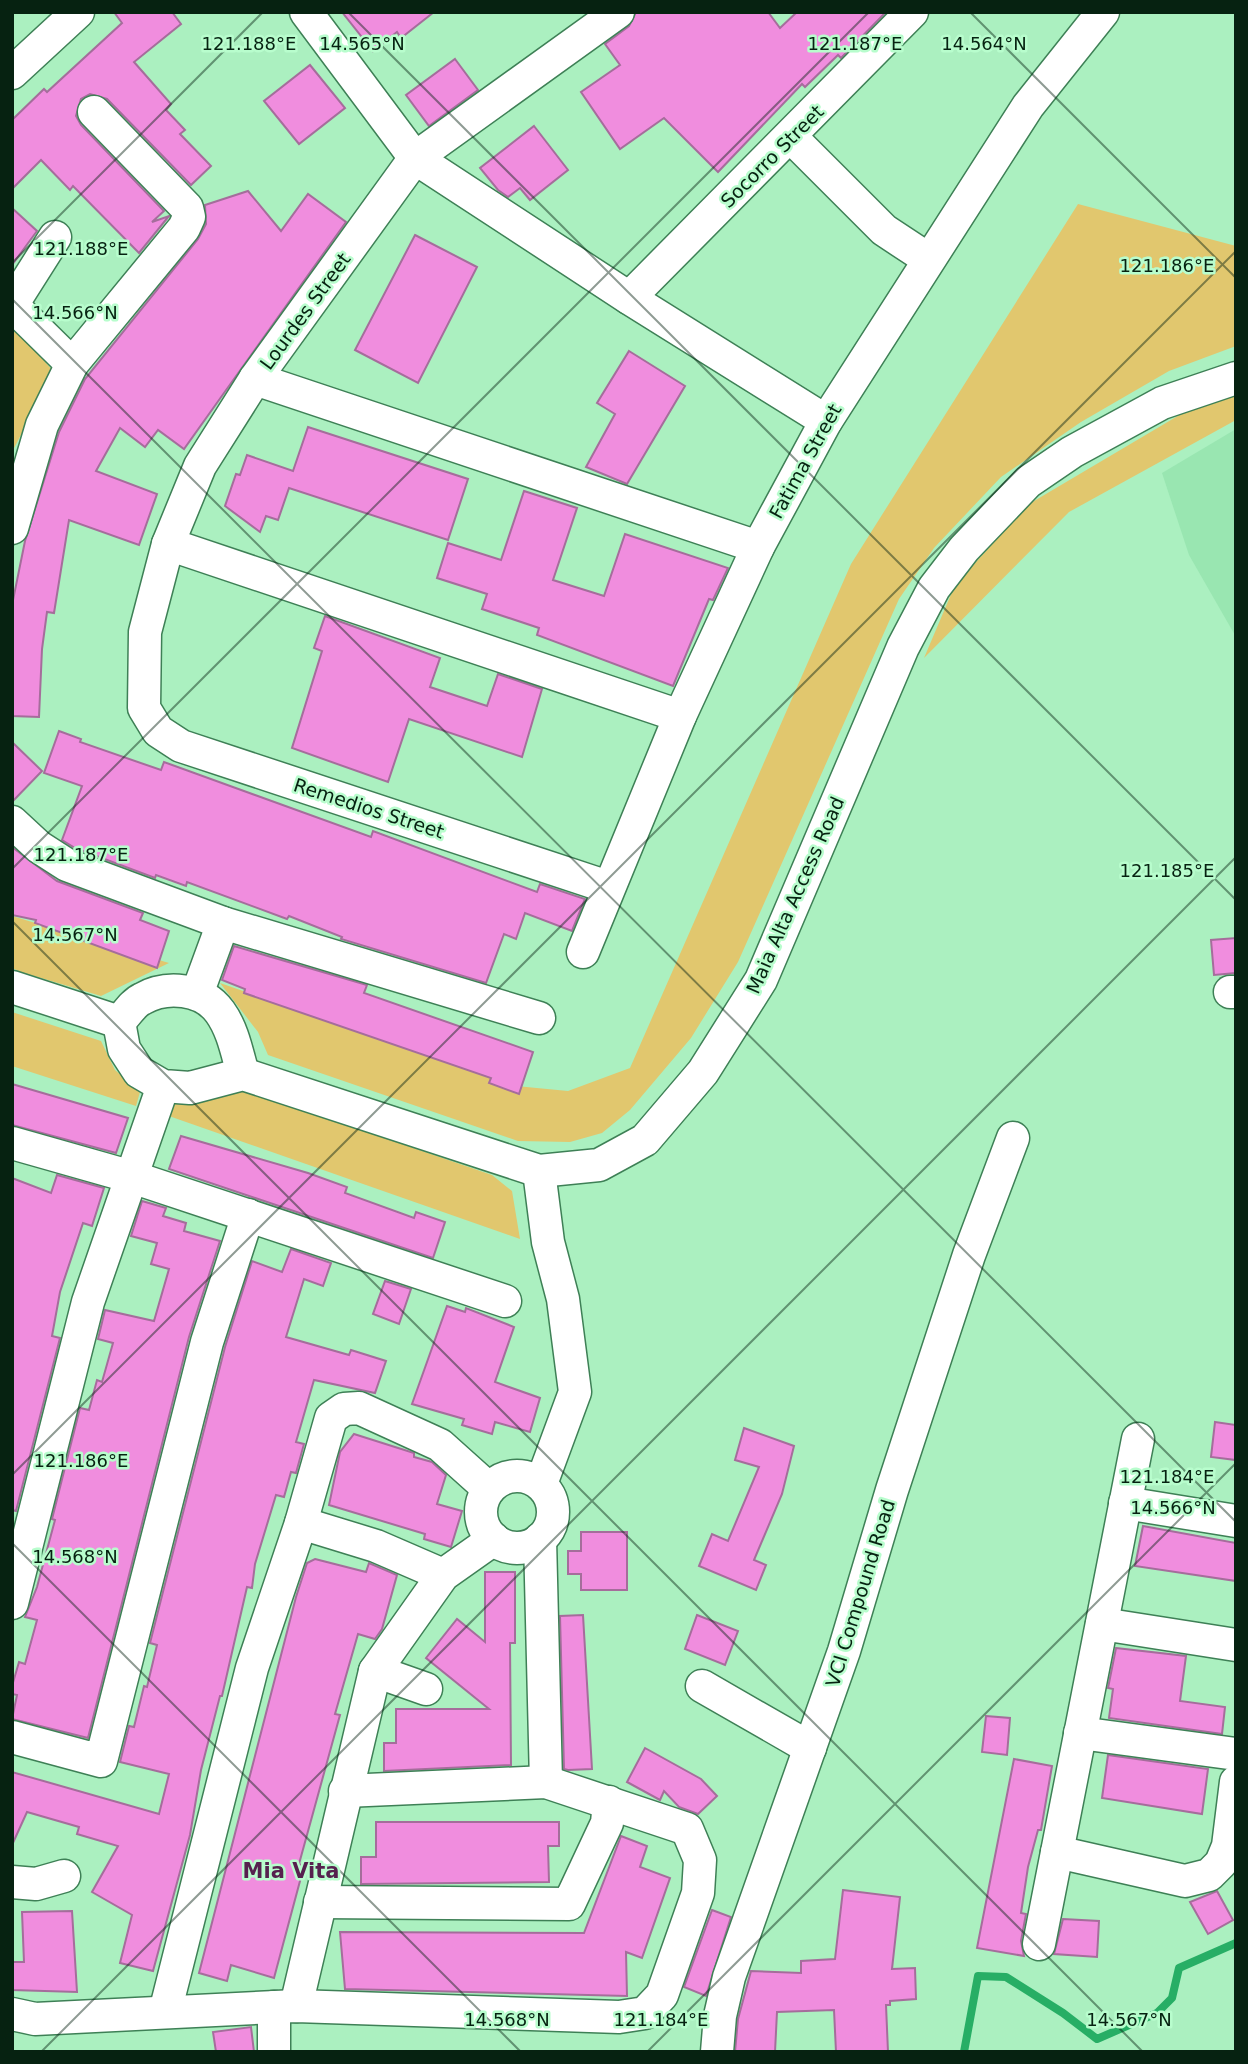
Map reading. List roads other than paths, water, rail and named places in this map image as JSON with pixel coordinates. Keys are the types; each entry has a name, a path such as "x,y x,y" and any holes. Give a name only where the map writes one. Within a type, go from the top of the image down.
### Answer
{"street":[{"path":"12,73 78,12"},
{"name":"Lourdes Street","path":"144,708 145,632 168,544 200,466 255,379 415,158 618,12"},
{"name":"Socorro Street","path":"629,299 792,138 912,12"},
{"name":"Fatima Street","path":"583,952 680,716 758,547 826,421 1028,106 1103,12"},
{"path":"309,13 415,158 629,299 826,421"},
{"path":"12,528 42,425 72,364 184,228 189,216 187,208 94,112"},
{"path":"792,138 884,230 928,259"},
{"path":"55,237 12,305 72,364"},
{"name":"Maia Alta Access Road","path":"243,1074 539,1171 599,1165 645,1140 704,1072 761,980 903,648 934,587 964,549 1028,482 1072,452 1162,404 1236,378"},
{"path":"255,379 758,547"},
{"path":"168,544 680,716"},
{"name":"Remedios Street","path":"144,708 158,731 180,746 608,887"},
{"path":"12,822 39,847 67,865 223,923 539,1018"},
{"path":"202,983 223,923"},
{"path":"202,983 232,1034 243,1074 190,1088 163,1086 139,1072 124,1049 120,1022 139,999 168,989 202,983"},
{"path":"12,987 120,1022"},
{"path":"12,1603 89,1302 163,1086"},
{"name":"VCI Compound Road","path":"717,2052 720,2016 729,1977 844,1651 892,1490 969,1255 1013,1138"},
{"path":"12,1143 132,1177 505,1301"},
{"path":"539,1171 548,1242 563,1299 575,1392 541,1484"},
{"path":"12,1737 100,1761 207,1342 248,1215"},
{"path":"165,2012 251,1668 301,1523 331,1418 344,1409 359,1408 440,1445 489,1489"},
{"path":"1039,1944 1138,1439"},
{"path":"514,1476 528,1477 541,1484 554,1509 552,1523 540,1539 521,1548 507,1546 494,1539 485,1528 481,1515 483,1501 489,1489 500,1480 514,1476"},
{"path":"1125,1503 1236,1521"},
{"path":"301,1523 376,1546 443,1575"},
{"path":"274,2052 285,2006 320,1902 374,1671 443,1575 494,1539"},
{"path":"540,1539 547,1782"},
{"path":"1102,1624 1236,1644"},
{"path":"374,1671 426,1689"},
{"path":"702,1686 810,1748"},
{"path":"1080,1733 1236,1754"},
{"path":"12,2014 35,2019 285,2006 619,2017 645,2012 662,1995 698,1893 700,1860 687,1829 547,1782 345,1791"},
{"path":"1057,1852 1185,1881 1209,1875 1222,1863 1228,1846 1236,1782"},
{"path":"320,1902 569,1904 607,1823 609,1802"},
{"path":"12,1882 36,1884 64,1876"}],"waterway":[{"path":"964,2052 978,1976 1006,1977 1063,2013 1097,2039 1157,2013 1172,1998 1179,1968 1236,1943"}],"district":[{"name":"Mia Vita","path":"291,1871"}]}
